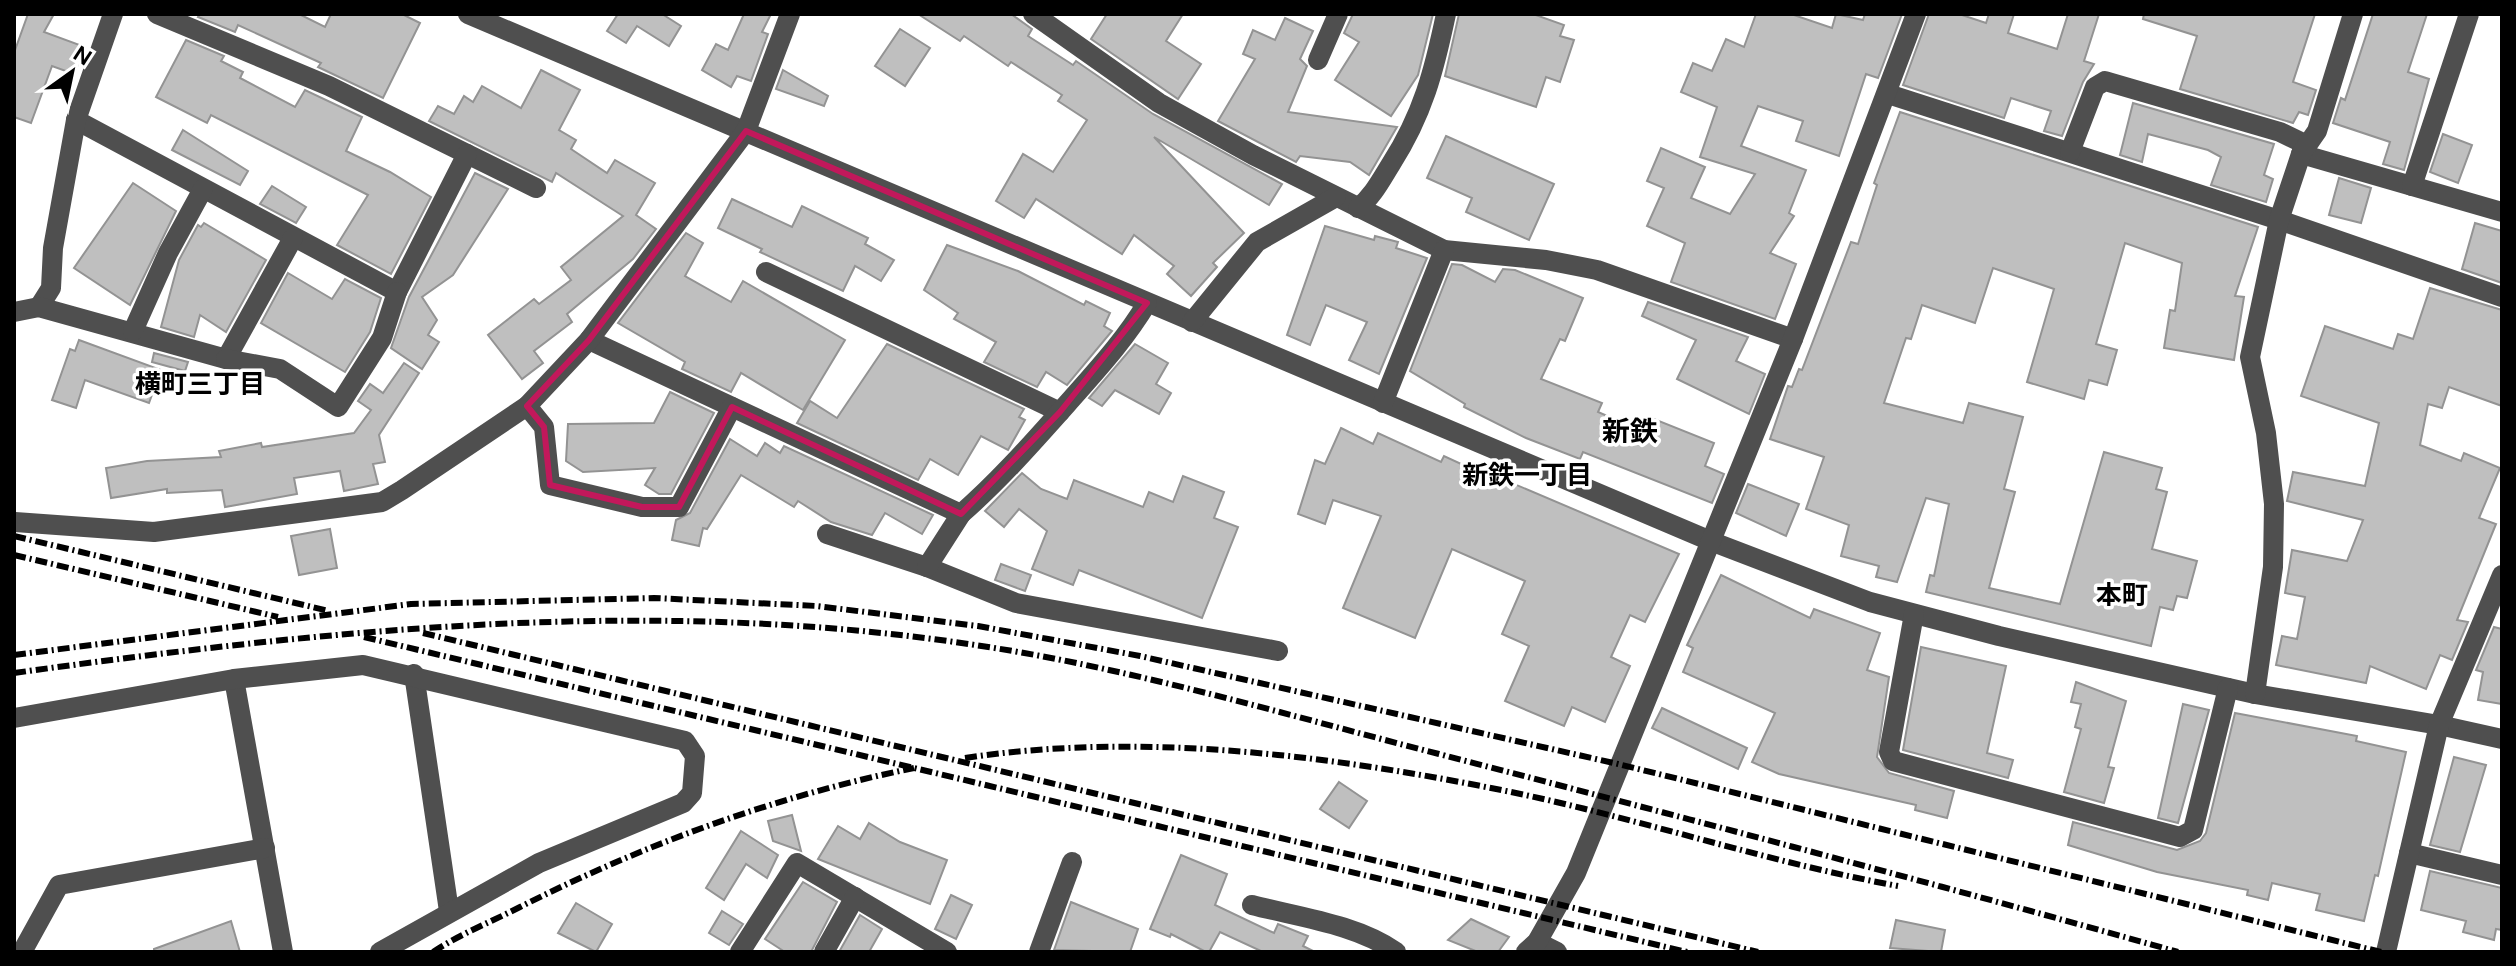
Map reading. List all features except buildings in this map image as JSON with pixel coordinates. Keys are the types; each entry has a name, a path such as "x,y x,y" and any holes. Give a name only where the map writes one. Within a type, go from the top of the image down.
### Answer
{"street":[{"path":"39,307 51,288 53,248 76,120 113,14"},
{"path":"157,14 329,86 536,188"},
{"path":"468,14 1713,542 1870,602 2255,694 2439,725 2502,739"},
{"path":"15,522 154,532 382,502 527,406 589,340 746,131 790,14"},
{"path":"1033,14 1159,103 1336,197 1444,250 1546,260 1597,270 1643,283 1793,339"},
{"path":"1318,60 1338,14"},
{"path":"1358,208 1370,197 1415,126 1433,75 1446,14"},
{"path":"1557,952 1532,947 1576,873 1713,542 1888,94 1916,14"},
{"path":"2255,694 2273,567 2274,504 2266,433 2250,357 2279,220 2304,149 2317,131 2353,14"},
{"path":"2412,186 2469,14"},
{"path":"2070,152 2095,87 2105,81 2280,132 2304,149 2412,186 2502,212"},
{"path":"1888,94 2279,220 2502,297"},
{"path":"76,120 397,292"},
{"path":"14,312 39,307 226,359 280,369 338,407 382,338 397,292 467,154"},
{"path":"133,331 168,253 203,189"},
{"path":"1192,322 1257,242 1336,197"},
{"path":"226,359 293,238"},
{"path":"1383,403 1444,250"},
{"path":"766,272 1060,412"},
{"path":"927,567 961,514 997,482 1060,412 1115,349 1147,303"},
{"path":"589,340 961,514"},
{"path":"527,406 544,427 550,485 642,507 679,507 732,407"},
{"path":"827,534 927,567 1016,603 1278,651"},
{"path":"2386,952 2439,725 2502,575"},
{"path":"1914,614 1889,752 1893,761 2180,837 2193,830 2228,688"},
{"path":"14,718 234,679 363,665 414,674 685,741 695,756 692,793 683,803 539,863 380,952"},
{"path":"414,674 449,911"},
{"path":"234,679 283,952"},
{"path":"22,952 59,885 265,848"},
{"path":"2409,853 2502,875"},
{"path":"1039,952 1072,862"},
{"path":"740,952 797,863 947,952"},
{"path":"824,952 855,897"},
{"path":"1252,905 1341,928 1382,942 1396,952"}],"highlighted area":[{"path":"746,131 1147,303 1060,412 961,514 732,407 679,507 642,507 550,485 544,427 527,406 589,340"}],"railway":[{"path":"14,536 329,611"},
{"path":"14,555 278,617"},
{"path":"14,655 411,604 654,598 817,606 978,626 1140,656 1618,764 2381,952"},
{"path":"14,673 253,643 494,624 614,621 735,623 855,630 975,645 1092,666 1208,694 1809,851 2178,952"},
{"path":"423,633 1758,952"},
{"path":"364,637 1687,952"},
{"path":"965,758 1033,750 1101,747 1170,747 1308,758 1511,792 1801,865 1898,886"},
{"path":"433,952 567,884 712,824 812,793 914,768"}],"district":[{"name":"横町三丁目","path":"200,384"},
{"name":"新鉄","path":"1630,431"},
{"name":"新鉄一丁目","path":"1527,475"},
{"name":"本町","path":"2122,595"}]}
